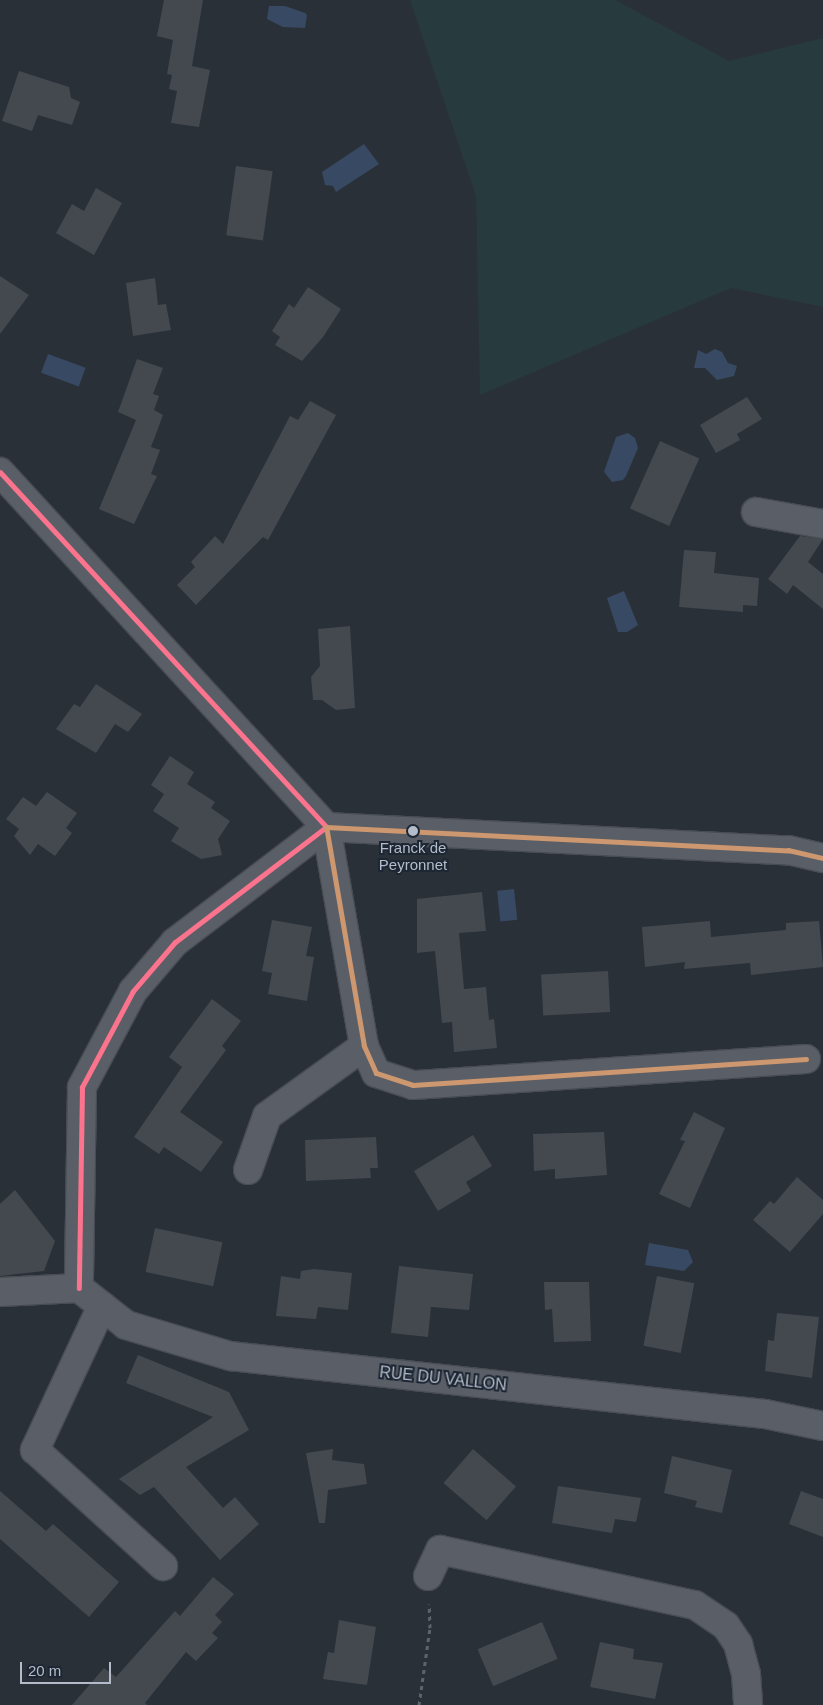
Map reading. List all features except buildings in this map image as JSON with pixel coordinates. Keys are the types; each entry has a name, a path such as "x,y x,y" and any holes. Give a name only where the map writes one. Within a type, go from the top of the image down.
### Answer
{"street":[{"path":"0,472 326,827 364,1046 376,1072 413,1085 806,1059"},
{"path":"756,512 823,524"},
{"path":"0,1292 79,1288 82,1087 133,991 175,942 326,827 788,850 823,858"},
{"path":"248,1170 267,1116 364,1046"},
{"name":"RUE DU VALLON","path":"79,1288 126,1325 230,1356 765,1414 823,1426"},
{"path":"102,1306 36,1450 163,1566"},
{"path":"428,1576 440,1550 695,1604 726,1626 738,1644 746,1674 748,1705"}],"path":[{"path":"419,1705 430,1628"}],"green space":[{"path":"410,0 615,0 729,61 823,38 823,307 731,288 480,395 476,196"}],"water":[{"path":"269,6 285,6 305,13 307,15 305,28 283,27 267,19"},
{"path":"364,144 379,164 336,192 333,186 325,185 322,172"},
{"path":"715,349 722,352 728,363 737,366 734,376 717,380 705,368 694,368 698,350 706,354"},
{"path":"48,354 86,368 79,386 41,373"},
{"path":"628,433 635,438 638,448 623,480 612,482 604,472 616,437"},
{"path":"624,591 638,625 627,632 618,632 607,598"},
{"path":"514,889 517,920 500,922 497,891"},
{"path":"649,1243 688,1250 693,1262 684,1271 645,1265"}],"transit line":[{"path":"0,472 326,827 175,942 133,991 82,1087 79,1288"},
{"name":"20","path":"806,1059 413,1085 376,1073 364,1046 326,827 788,850 823,858"}],"place":[{"name":"Franck de Peyronnet","path":"413,831"}]}
